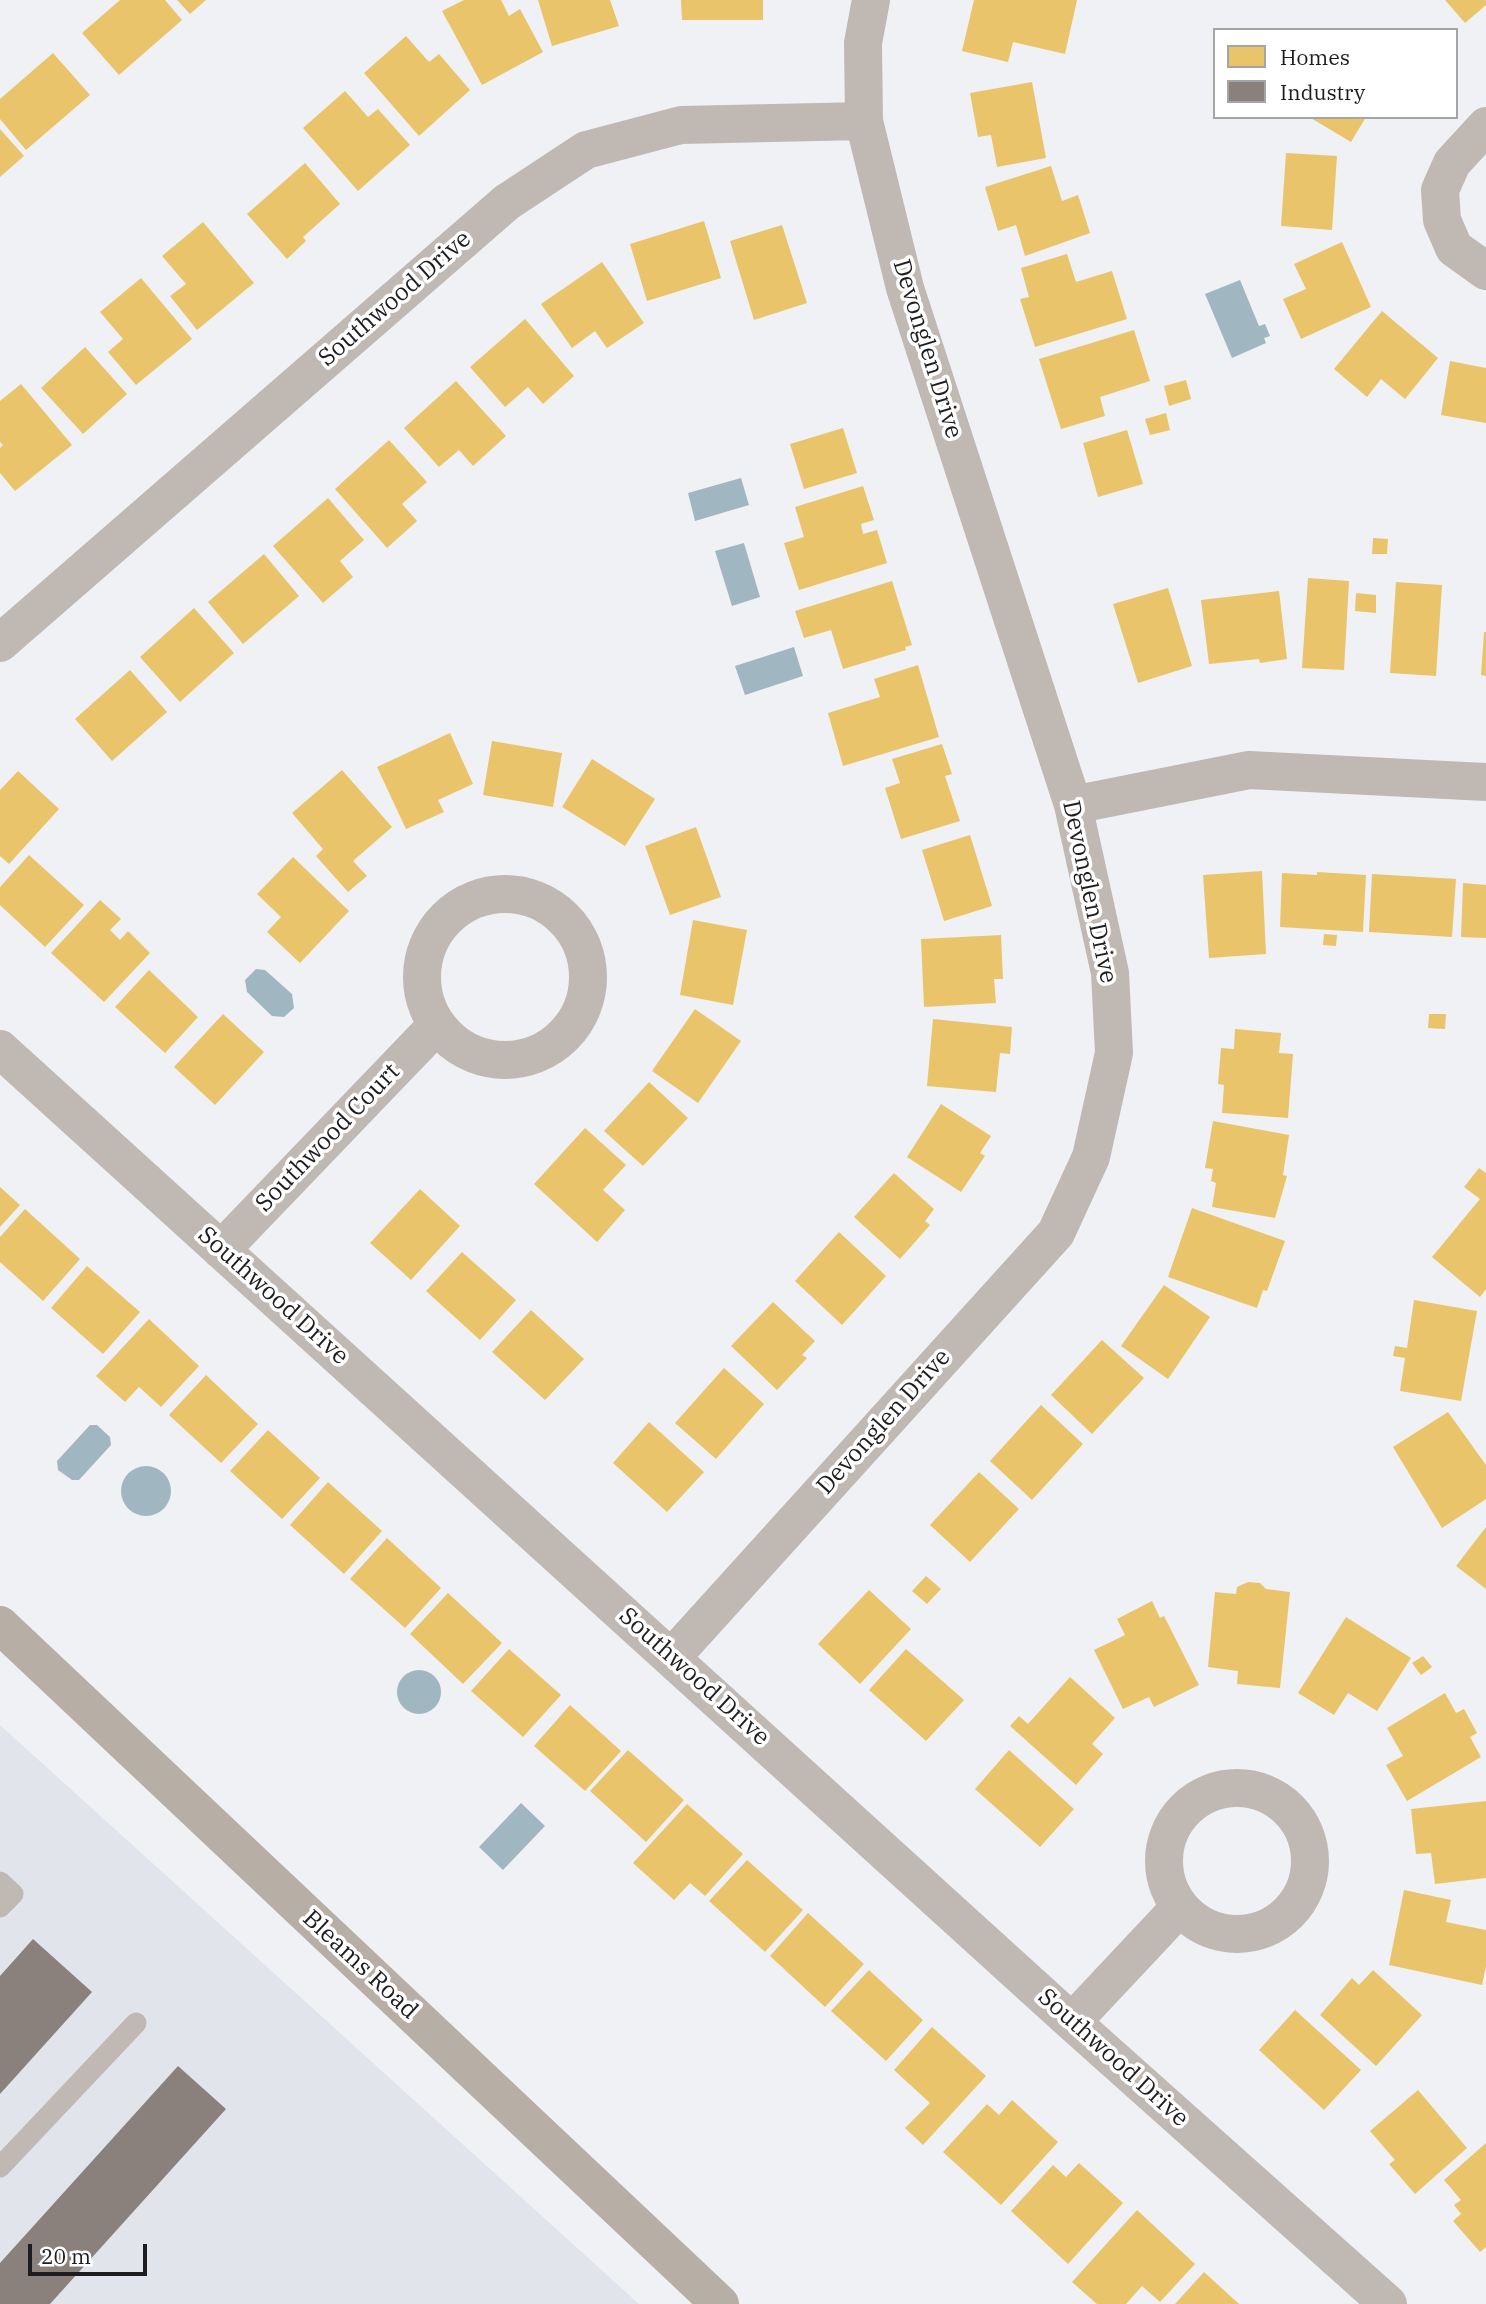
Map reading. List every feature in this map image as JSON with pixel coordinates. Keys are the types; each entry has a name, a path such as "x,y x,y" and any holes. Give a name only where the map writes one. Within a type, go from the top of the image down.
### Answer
{"main road":[{"name":"Bleams Road","path":"0,1625 720,2304"}],"street":[{"name":"Devonglen Drive","path":"672,1657 1056,1233 1091,1157 1114,1053 1110,973 1073,805 905,288 864,121 863,43 871,0"},
{"name":"Southwood Drive","path":"0,643 507,202 586,150 681,125 864,121"},
{"path":"1486,126 1451,163 1440,190 1442,220 1454,248 1486,271"},
{"path":"1073,805 1249,770 1486,782"},
{"path":"506,894 533,898 557,911 575,932 586,956 589,985 586,998 582,1011 566,1035 544,1052 517,1060 489,1060 463,1049 436,1026 422,981 425,954 437,930 455,910 480,897 506,894"},
{"name":"Southwood Court","path":"221,1250 436,1026"},
{"name":"Southwood Drive","path":"0,1049 1072,2022 1388,2304"},
{"path":"1072,2022 1180,1907"}],"lane":[{"path":"0,1882 13,1894 0,1908"},
{"path":"0,2167 136,2022"}],"shaded area":[{"path":"0,1725 639,2304 0,2304"}],"water":[{"path":"1240,280 1259,326 1265,324 1270,336 1264,338 1266,343 1232,358 1205,294"},
{"path":"741,478 749,505 695,521 688,493"},
{"path":"744,543 760,597 732,606 715,551"},
{"path":"794,647 803,676 745,695 735,666"},
{"path":"256,969 265,970 292,994 294,1008 284,1017 272,1016 247,992 245,980"},
{"path":"90,1425 97,1425 110,1437 111,1445 79,1480 72,1480 58,1470 57,1461"},
{"path":"146,1466 163,1474 171,1491 163,1508 146,1516 129,1508 121,1491 129,1474"},
{"path":"419,1670 435,1676 441,1692 435,1708 419,1714 403,1708 397,1692 403,1676"},
{"path":"521,1803 545,1826 503,1870 479,1847"}],"building: Homes":[{"path":"120,0 165,0 182,20 119,75 82,33"},
{"path":"177,0 206,0 190,14"},
{"path":"464,0 501,0 509,16 520,9 543,52 482,85 442,11"},
{"path":"538,0 610,0 619,26 552,46"},
{"path":"681,0 763,0 763,20 682,20"},
{"path":"974,0 1077,0 1065,54 1013,42 1008,62 962,51"},
{"path":"1445,0 1486,0 1486,5 1465,23"},
{"path":"406,36 429,62 439,54 470,90 419,136 364,73"},
{"path":"53,53 90,95 26,150 0,119 0,99"},
{"path":"1032,82 1046,158 997,167 991,135 978,137 970,93"},
{"path":"345,91 368,117 378,109 410,145 358,191 303,128"},
{"path":"1312,119 1365,119 1351,142"},
{"path":"0,129 24,156 0,177"},
{"path":"1286,153 1337,156 1332,230 1281,226"},
{"path":"305,163 340,204 303,237 306,241 287,259 247,214"},
{"path":"1051,166 1062,201 1078,195 1090,233 1025,256 1016,225 998,231 985,187"},
{"path":"704,221 721,278 647,301 630,244"},
{"path":"203,222 254,283 197,330 170,296 186,284 162,256"},
{"path":"782,225 807,303 754,320 730,241"},
{"path":"1342,242 1371,307 1301,339 1283,299 1306,289 1294,264"},
{"path":"1067,254 1076,282 1112,271 1127,319 1035,347 1020,299 1029,297 1021,268"},
{"path":"602,262 644,323 607,348 595,331 572,348 541,304"},
{"path":"141,278 192,339 136,385 108,352 123,339 100,312"},
{"path":"1382,311 1438,358 1405,399 1381,379 1367,397 1334,369"},
{"path":"525,319 574,376 543,404 528,387 505,407 470,367"},
{"path":"1134,330 1150,381 1100,397 1105,416 1061,429 1039,359"},
{"path":"85,347 127,394 83,434 41,388"},
{"path":"1450,361 1486,368 1486,423 1441,415"},
{"path":"1186,380 1191,399 1169,406 1164,386"},
{"path":"456,381 506,436 473,466 459,450 439,467 404,428"},
{"path":"21,384 72,445 15,491 0,473 0,448 3,445 0,442 0,401"},
{"path":"1166,413 1170,430 1150,435 1145,419"},
{"path":"843,428 857,473 804,489 790,444"},
{"path":"1127,430 1143,484 1098,497 1083,443"},
{"path":"389,440 427,482 402,504 417,521 387,548 335,489"},
{"path":"863,486 874,520 861,524 863,534 877,530 887,563 799,590 784,543 804,537 795,507"},
{"path":"328,498 364,540 340,561 353,577 323,603 273,546"},
{"path":"1373,538 1388,539 1387,554 1372,554"},
{"path":"264,554 299,596 243,644 208,602"},
{"path":"1308,578 1349,581 1344,670 1302,668"},
{"path":"892,581 912,645 905,647 906,650 843,669 831,630 804,638 795,611"},
{"path":"1396,582 1442,585 1436,676 1390,673"},
{"path":"1168,588 1192,666 1138,683 1113,604"},
{"path":"1279,591 1287,659 1260,663 1259,659 1209,664 1201,600"},
{"path":"1356,593 1376,595 1376,613 1355,611"},
{"path":"194,608 234,653 180,702 140,657"},
{"path":"1486,632 1486,676 1481,675"},
{"path":"918,665 939,737 843,766 828,713 880,697 874,679"},
{"path":"130,670 167,712 112,761 75,719"},
{"path":"450,733 473,784 438,800 444,812 406,829 377,767"},
{"path":"492,741 562,753 553,807 483,795"},
{"path":"942,744 952,774 945,776 960,821 901,839 885,788 900,783 892,759"},
{"path":"592,759 655,799 625,846 562,807"},
{"path":"342,770 392,827 353,861 367,876 348,892 316,856 323,849 292,813"},
{"path":"18,771 59,809 9,864 0,856 0,790"},
{"path":"696,827 721,897 670,915 645,846"},
{"path":"970,835 992,906 944,921 922,850"},
{"path":"29,855 84,905 45,947 0,905 0,887"},
{"path":"293,857 349,911 300,963 267,932 281,917 257,894"},
{"path":"1262,871 1266,954 1209,958 1203,875"},
{"path":"1317,872 1366,875 1363,932 1280,927 1282,873 1317,875"},
{"path":"1372,874 1456,879 1452,937 1369,932"},
{"path":"1463,883 1486,885 1486,938 1461,937"},
{"path":"100,900 121,919 110,930 120,940 128,931 150,953 104,1002 51,953"},
{"path":"693,920 747,930 733,1005 680,995"},
{"path":"1324,934 1337,935 1336,946 1323,945"},
{"path":"1001,935 1003,979 994,979 996,1003 924,1007 921,939"},
{"path":"149,970 198,1017 165,1053 115,1007"},
{"path":"695,1009 741,1041 698,1103 652,1071"},
{"path":"223,1014 264,1052 215,1105 174,1067"},
{"path":"1429,1014 1446,1014 1445,1029 1428,1028"},
{"path":"933,1019 1012,1027 1010,1054 1000,1053 996,1092 927,1086"},
{"path":"1235,1029 1281,1033 1279,1053 1293,1054 1288,1118 1222,1113 1224,1085 1218,1084 1221,1048 1234,1049"},
{"path":"649,1082 688,1118 643,1166 604,1131"},
{"path":"941,1104 991,1136 980,1153 985,1156 961,1192 907,1157"},
{"path":"1213,1121 1289,1135 1283,1175 1287,1176 1275,1218 1212,1207 1216,1183 1211,1181 1213,1169 1205,1168"},
{"path":"585,1128 626,1165 603,1190 625,1210 597,1242 534,1184"},
{"path":"1479,1168 1486,1173 1486,1289 1480,1297 1432,1257 1480,1199 1464,1187"},
{"path":"894,1173 934,1209 925,1221 930,1225 900,1259 854,1217"},
{"path":"0,1187 20,1205 0,1227"},
{"path":"420,1189 460,1226 411,1280 370,1243"},
{"path":"1192,1208 1285,1241 1267,1291 1263,1290 1257,1308 1168,1277"},
{"path":"25,1209 80,1259 43,1301 0,1262 0,1237"},
{"path":"839,1232 886,1276 842,1325 795,1281"},
{"path":"462,1252 516,1300 480,1340 426,1291"},
{"path":"87,1266 140,1312 103,1354 51,1308"},
{"path":"1164,1285 1210,1317 1168,1379 1121,1346"},
{"path":"1414,1300 1477,1311 1461,1401 1400,1391 1405,1358 1393,1356 1395,1346 1407,1348"},
{"path":"773,1302 815,1341 802,1355 807,1358 777,1390 731,1346"},
{"path":"531,1310 584,1359 545,1400 492,1352"},
{"path":"149,1319 199,1366 161,1407 139,1387 125,1402 96,1376"},
{"path":"1102,1340 1144,1378 1092,1434 1051,1395"},
{"path":"724,1368 764,1404 716,1459 675,1423"},
{"path":"206,1375 258,1424 221,1463 169,1415"},
{"path":"1041,1405 1083,1444 1032,1500 990,1461"},
{"path":"1448,1412 1486,1465 1486,1499 1442,1528 1393,1447"},
{"path":"649,1422 704,1472 667,1512 613,1463"},
{"path":"268,1430 320,1478 282,1519 230,1471"},
{"path":"979,1472 1019,1509 970,1562 930,1525"},
{"path":"328,1482 382,1531 344,1574 290,1525"},
{"path":"1486,1527 1486,1589 1456,1566"},
{"path":"387,1538 441,1588 405,1628 350,1579"},
{"path":"926,1576 941,1589 927,1604 912,1591"},
{"path":"1248,1582 1260,1583 1266,1589 1290,1592 1280,1688 1237,1684 1238,1671 1208,1667 1215,1592 1236,1594 1237,1587"},
{"path":"869,1590 911,1629 860,1684 818,1644"},
{"path":"448,1593 502,1643 463,1684 410,1634"},
{"path":"1152,1601 1160,1618 1164,1616 1199,1685 1154,1707 1149,1697 1123,1709 1094,1650 1125,1635 1117,1619"},
{"path":"1346,1617 1411,1658 1377,1711 1348,1693 1334,1715 1298,1693"},
{"path":"509,1649 561,1695 523,1737 471,1691"},
{"path":"906,1649 964,1700 926,1741 869,1690"},
{"path":"1423,1656 1432,1667 1421,1675 1412,1663"},
{"path":"1070,1677 1115,1718 1092,1744 1103,1754 1076,1785 1010,1726 1019,1716 1028,1724"},
{"path":"1445,1693 1456,1713 1464,1709 1477,1733 1470,1737 1481,1757 1407,1801 1386,1765 1403,1756 1387,1728"},
{"path":"570,1705 621,1751 585,1791 534,1746"},
{"path":"628,1750 684,1800 646,1842 590,1791"},
{"path":"1009,1750 1074,1809 1040,1847 975,1789"},
{"path":"1486,1801 1486,1878 1435,1884 1431,1853 1416,1854 1411,1809"},
{"path":"687,1804 743,1854 705,1896 690,1883 674,1900 633,1863"},
{"path":"747,1860 803,1910 765,1952 709,1901"},
{"path":"1404,1890 1451,1900 1446,1922 1486,1930 1486,1966 1482,1985 1389,1965"},
{"path":"808,1913 864,1964 825,2007 770,1956"},
{"path":"869,1970 923,2020 886,2061 831,2011"},
{"path":"1373,1970 1422,2015 1376,2066 1320,2015 1352,1978 1359,1985"},
{"path":"1295,2010 1361,2070 1324,2110 1259,2050"},
{"path":"932,2027 986,2076 923,2145 905,2128 930,2103 894,2070"},
{"path":"1418,2090 1467,2148 1415,2194 1389,2164 1395,2160 1370,2131"},
{"path":"1012,2100 1058,2142 1001,2205 943,2152 987,2104 999,2115"},
{"path":"1486,2143 1486,2247 1480,2252 1453,2221 1461,2214 1454,2205 1461,2200 1444,2180"},
{"path":"1079,2163 1123,2203 1068,2264 1011,2211 1053,2165 1066,2177"},
{"path":"1137,2210 1195,2264 1160,2302 1142,2286 1126,2304 1097,2304 1072,2282"},
{"path":"1204,2272 1239,2304 1175,2304"}],"building: Industry":[{"path":"33,1939 92,1992 0,2094 0,1976"},
{"path":"178,2066 226,2109 50,2304 0,2304 0,2263"}]}
